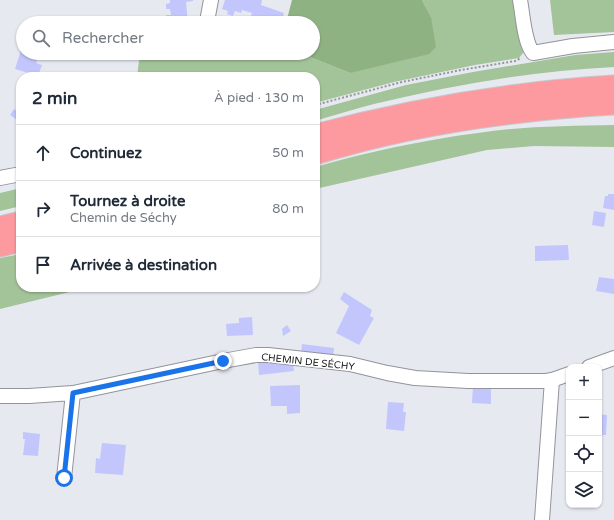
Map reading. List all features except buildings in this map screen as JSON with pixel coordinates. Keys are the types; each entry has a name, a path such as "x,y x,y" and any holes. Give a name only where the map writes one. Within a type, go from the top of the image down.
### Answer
{"highway":[{"path":"320,134 358,124 445,106 513,95 614,86"},
{"path":"320,153 366,140 448,123 542,109 614,104"},
{"path":"589,106 614,108"},
{"path":"0,227 16,223"},
{"path":"0,246 16,242"}],"street":[{"path":"208,16 211,0"},
{"path":"520,0 527,41 533,53 573,46 614,42"},
{"path":"0,178 16,175"},
{"name":"CHEMIN DE SÉCHY","path":"0,396 73,393 223,361 262,355 345,364 415,378 497,382 552,380 566,375"},
{"path":"597,364 614,358"},
{"path":"542,520 552,380"},
{"path":"64,478 73,393"}],"path":[{"path":"320,104 402,82 460,70 515,61 533,53"}],"green space":[{"path":"292,0 422,0 431,17 436,47 429,54 350,73 318,60 320,60 320,16 288,16"},
{"path":"422,0 515,0 523,44 523,53 519,58 475,65 394,82 320,102 320,72 138,72 139,60 318,60 350,73 431,17"},
{"path":"550,0 614,0 614,32 554,35"},
{"path":"614,52 614,67 523,75 463,85 374,104 320,120 320,109 406,85 575,55"},
{"path":"614,125 614,147 534,146 487,150 320,188 320,166 355,156 437,139 512,129"},
{"path":"16,189 16,207 0,211 0,193"},
{"path":"16,255 16,292 70,292 0,309 0,258"}],"route":[{"path":"64,478 73,393 223,361"}]}
